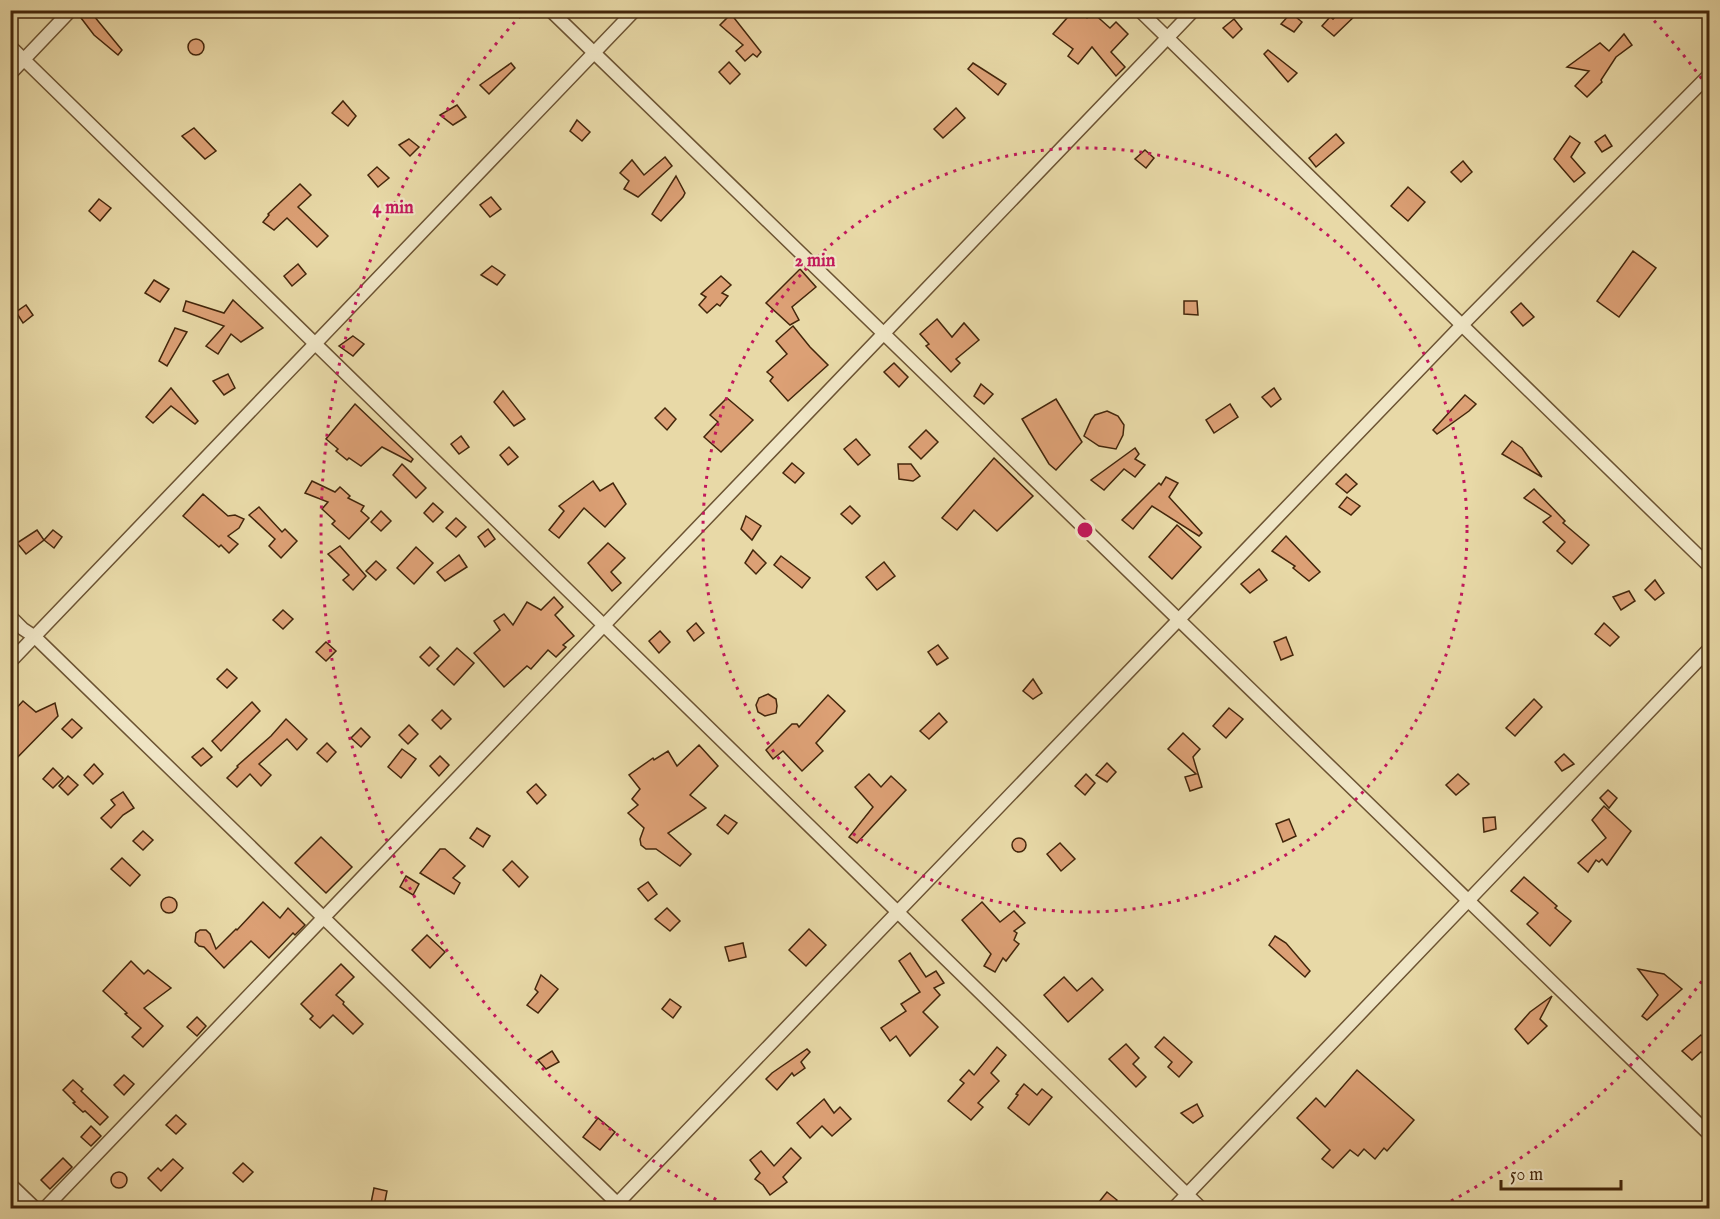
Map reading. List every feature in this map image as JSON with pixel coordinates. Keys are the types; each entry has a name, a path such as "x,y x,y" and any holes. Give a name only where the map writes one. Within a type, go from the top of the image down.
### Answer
{"street":[{"path":"10,75 71,10"},
{"path":"550,10 1710,1136"},
{"path":"10,662 635,10"},
{"path":"1139,10 1710,567"},
{"path":"45,1209 1194,10"},
{"path":"10,46 1201,1209"},
{"path":"10,616 35,637 324,917 618,1207 897,912 1462,325 1710,74"},
{"path":"1174,1209 1710,648"},
{"path":"10,1184 35,1209"}],"building":[{"path":"79,10 89,10 122,50 118,55 94,35 78,14"},
{"path":"1074,10 1079,10 1087,18 1092,12 1110,28 1116,22 1128,34 1111,52 1125,67 1116,76 1092,47 1078,64 1068,56 1073,49 1053,34"},
{"path":"1343,10 1361,10 1334,36 1322,26 1330,17 1333,19"},
{"path":"1291,13 1302,22 1294,32 1281,24"},
{"path":"731,14 761,52 757,57 753,54 745,61 736,51 743,45 720,25"},
{"path":"1234,19 1242,29 1233,38 1223,28"},
{"path":"1624,34 1632,45 1616,57 1601,80 1602,82 1587,97 1575,86 1589,71 1567,67 1600,43 1609,51"},
{"path":"196,39 202,41 204,47 202,53 196,55 190,53 188,47 190,41"},
{"path":"1268,50 1297,73 1288,82 1264,54"},
{"path":"729,62 740,74 730,84 719,72"},
{"path":"511,63 515,68 489,94 480,85"},
{"path":"973,63 1006,84 998,95 968,69"},
{"path":"343,101 356,116 348,126 332,113"},
{"path":"457,105 466,117 453,125 440,115"},
{"path":"956,108 965,118 943,138 934,129"},
{"path":"577,120 590,132 582,141 570,131"},
{"path":"194,128 216,151 205,159 182,136"},
{"path":"1336,134 1344,143 1316,167 1309,158"},
{"path":"1605,135 1612,146 1602,152 1595,142"},
{"path":"1570,136 1580,143 1571,157 1585,173 1574,182 1554,159"},
{"path":"409,139 419,147 410,156 399,145"},
{"path":"1145,150 1154,158 1146,168 1135,159"},
{"path":"665,157 672,166 638,197 624,189 629,181 620,173 632,160 644,175"},
{"path":"1463,161 1472,172 1461,182 1451,172"},
{"path":"377,167 389,178 378,187 368,175"},
{"path":"676,176 685,193 661,221 652,214"},
{"path":"300,184 311,195 298,207 328,236 317,247 287,218 274,230 263,222 268,214"},
{"path":"1408,187 1425,202 1408,221 1391,206"},
{"path":"491,197 501,209 490,217 480,205"},
{"path":"99,199 111,208 100,221 89,211"},
{"path":"1633,251 1656,268 1619,317 1597,301"},
{"path":"298,264 306,274 292,286 284,276"},
{"path":"492,266 505,275 497,285 481,275"},
{"path":"800,269 816,287 792,307 799,320 790,325 766,303"},
{"path":"721,276 731,285 722,293 728,296 720,306 717,304 707,313 699,305 706,297 701,294"},
{"path":"154,280 169,289 160,302 145,293"},
{"path":"233,300 263,328 241,342 231,334 218,354 206,346 224,326 183,311 186,301 224,313"},
{"path":"1184,301 1197,301 1198,315 1184,314"},
{"path":"1521,303 1534,317 1523,326 1511,312"},
{"path":"26,305 33,315 23,323 16,312"},
{"path":"937,319 952,337 964,323 979,340 956,359 960,363 951,372 926,346 929,344 920,334"},
{"path":"793,326 828,365 788,401 770,381 773,377 767,372 787,354 776,341"},
{"path":"175,328 187,332 167,366 159,361"},
{"path":"353,336 364,344 353,356 339,346"},
{"path":"894,363 908,377 899,387 884,372"},
{"path":"228,374 235,388 224,395 213,381"},
{"path":"981,384 993,394 984,404 974,396"},
{"path":"171,388 198,421 195,424 171,406 153,423 146,417"},
{"path":"1274,388 1281,399 1271,407 1262,397"},
{"path":"503,391 525,419 514,426 494,402"},
{"path":"1465,395 1476,404 1437,434 1433,430"},
{"path":"727,398 753,420 721,452 704,437 718,422 710,415"},
{"path":"1056,399 1082,442 1056,470 1049,464 1022,419"},
{"path":"355,404 413,459 411,462 382,447 361,466 349,458 347,460 336,451 338,449 326,439"},
{"path":"1230,404 1238,417 1214,433 1206,420"},
{"path":"665,408 676,419 667,430 655,418"},
{"path":"1107,411 1118,416 1124,425 1123,435 1116,449 1099,446 1084,436 1095,415"},
{"path":"926,430 938,442 921,459 909,447"},
{"path":"461,436 469,447 459,454 451,444"},
{"path":"856,439 870,455 858,465 844,449"},
{"path":"1512,441 1522,448 1542,477 1502,454"},
{"path":"509,447 518,457 508,465 500,455"},
{"path":"1135,448 1139,454 1135,459 1145,465 1135,477 1124,469 1104,490 1091,480"},
{"path":"994,458 1033,496 997,531 974,510 957,530 942,518"},
{"path":"792,463 804,473 795,483 783,473"},
{"path":"402,464 426,488 416,498 393,475"},
{"path":"898,464 911,464 920,476 913,481 899,479"},
{"path":"1346,474 1357,484 1347,493 1336,484"},
{"path":"1166,477 1178,483 1169,497 1202,533 1199,536 1152,506 1133,529 1122,520 1159,483 1161,485"},
{"path":"312,481 335,492 340,487 350,496 348,498 364,506 361,511 369,518 349,539 332,524 335,521 322,509 328,502 305,493"},
{"path":"593,481 600,491 613,483 626,504 605,527 584,508 559,538 549,530 564,511 559,506"},
{"path":"1534,489 1565,521 1563,523 1589,545 1572,564 1557,551 1565,542 1543,522 1551,516 1524,498"},
{"path":"203,494 228,516 235,515 244,519 239,528 228,536 238,544 229,553 183,516"},
{"path":"1347,497 1360,506 1351,515 1339,507"},
{"path":"433,503 443,512 433,522 424,513"},
{"path":"850,506 860,516 852,524 841,514"},
{"path":"259,507 282,532 285,529 297,541 281,558 269,546 275,539 249,515"},
{"path":"381,511 391,521 381,531 371,522"},
{"path":"746,516 761,526 752,540 741,529"},
{"path":"456,518 466,527 456,537 446,528"},
{"path":"1177,525 1201,547 1172,579 1149,557"},
{"path":"488,529 495,539 485,547 478,537"},
{"path":"37,530 44,540 26,554 17,543"},
{"path":"53,530 62,537 54,548 44,540"},
{"path":"1286,536 1320,572 1309,581 1293,568 1295,566 1272,551"},
{"path":"608,543 625,558 611,572 621,583 612,591 588,563"},
{"path":"340,546 366,576 353,590 343,580 349,575 328,554"},
{"path":"416,547 433,563 414,584 397,568"},
{"path":"753,550 766,563 756,574 745,563"},
{"path":"459,555 467,567 445,581 437,572"},
{"path":"781,556 810,578 802,588 774,565"},
{"path":"376,561 386,570 376,580 366,571"},
{"path":"884,562 895,576 877,590 866,577"},
{"path":"1259,569 1267,580 1250,593 1241,584"},
{"path":"1655,580 1664,593 1655,600 1645,590"},
{"path":"1629,591 1635,601 1621,610 1613,597"},
{"path":"554,597 563,607 555,615 574,636 563,645 566,647 556,657 548,650 531,669 527,666 504,687 474,653 500,630 494,621 504,614 513,625 527,602 541,610"},
{"path":"283,610 293,619 283,629 273,620"},
{"path":"696,623 704,633 694,641 687,631"},
{"path":"1604,623 1619,637 1610,646 1595,634"},
{"path":"660,631 670,642 659,653 649,641"},
{"path":"1286,637 1293,655 1281,660 1274,642"},
{"path":"326,642 336,651 326,661 316,652"},
{"path":"938,645 948,658 937,665 928,652"},
{"path":"430,647 439,656 429,666 420,657"},
{"path":"457,648 474,663 454,685 437,669"},
{"path":"227,669 237,678 227,688 217,679"},
{"path":"1033,679 1042,693 1033,699 1023,691"},
{"path":"768,694 776,699 777,706 776,713 765,716 758,712 756,705 759,698"},
{"path":"828,695 845,711 816,743 823,751 802,771 783,751 773,759 766,750 792,724 797,724 799,727"},
{"path":"1534,699 1542,707 1515,736 1506,728"},
{"path":"23,701 36,712 55,703 58,716 10,765 10,715"},
{"path":"252,702 260,711 221,751 212,741"},
{"path":"1229,708 1243,719 1226,738 1213,726"},
{"path":"442,710 451,719 441,729 432,720"},
{"path":"939,713 947,722 929,739 920,731"},
{"path":"72,719 82,728 72,738 62,729"},
{"path":"286,719 307,739 297,750 287,739 259,764 271,775 261,786 250,774 237,787 227,778"},
{"path":"409,725 418,734 408,744 399,735"},
{"path":"361,728 370,737 361,747 351,738"},
{"path":"1183,733 1200,749 1193,757 1202,787 1190,791 1185,777 1196,774 1168,749"},
{"path":"327,743 336,752 327,762 317,753"},
{"path":"699,745 718,766 690,795 706,808 668,833 691,854 680,866 656,849 646,849 641,845 640,839 644,828 628,813 638,805 632,799 640,789 629,775 653,758 654,760 668,751 677,766"},
{"path":"203,748 212,757 201,766 192,757"},
{"path":"402,749 416,759 401,778 388,767"},
{"path":"1564,754 1574,764 1562,771 1555,762"},
{"path":"440,756 449,765 439,776 430,766"},
{"path":"1107,763 1116,772 1107,782 1096,775"},
{"path":"94,764 103,774 93,784 84,775"},
{"path":"53,768 63,778 53,788 43,779"},
{"path":"869,774 881,787 891,776 906,790 857,843 849,837 873,807 855,787"},
{"path":"1086,774 1095,783 1085,795 1075,786"},
{"path":"1458,774 1469,784 1456,795 1446,785"},
{"path":"68,776 78,785 68,795 59,786"},
{"path":"536,784 546,795 537,804 527,792"},
{"path":"1608,790 1617,798 1609,808 1600,798"},
{"path":"123,792 134,808 123,815 111,828 101,818 115,805 111,800"},
{"path":"1604,806 1631,831 1607,865 1602,859 1599,862 1596,860 1588,872 1578,863 1606,838 1592,820"},
{"path":"725,815 737,823 728,834 717,825"},
{"path":"1495,817 1496,829 1484,832 1483,818"},
{"path":"1289,819 1296,836 1283,842 1276,824"},
{"path":"477,828 490,836 483,847 470,838"},
{"path":"143,831 153,840 143,850 133,841"},
{"path":"321,837 352,867 326,893 295,863"},
{"path":"1016,838 1022,838 1026,845 1022,852 1016,852 1012,848 1012,842"},
{"path":"1060,843 1075,859 1061,871 1047,854"},
{"path":"440,849 445,849 465,866 453,878 460,883 454,894 420,873"},
{"path":"122,858 140,875 130,886 111,869"},
{"path":"512,861 528,877 519,887 503,870"},
{"path":"406,876 419,884 413,895 400,887"},
{"path":"1524,877 1571,921 1550,946 1527,924 1538,913 1511,891"},
{"path":"648,882 657,894 648,901 638,889"},
{"path":"166,897 172,897 177,905 175,911 166,913 161,908 161,902"},
{"path":"263,902 280,918 288,908 305,925 295,935 293,933 269,958 251,941 224,968 204,947 195,942 196,933 206,930 216,949"},
{"path":"982,902 1000,922 1014,911 1025,923 1014,931 1017,933 1014,940 1019,944 1006,961 1003,958 995,972 984,966 991,954 962,920"},
{"path":"667,908 680,921 670,931 655,919"},
{"path":"809,929 826,945 806,966 789,950"},
{"path":"427,935 445,952 430,968 412,950"},
{"path":"1275,936 1286,943 1310,971 1305,977 1269,945"},
{"path":"743,943 746,957 729,961 725,947"},
{"path":"910,953 926,977 936,971 944,983 934,988 940,995 923,1012 938,1027 910,1056 896,1036 890,1041 881,1028 906,1011 901,1004 920,992 899,961"},
{"path":"131,961 144,974 148,970 171,988 144,1008 163,1026 143,1047 132,1037 141,1028 103,991"},
{"path":"341,964 354,977 336,995 363,1024 353,1034 333,1015 320,1028 310,1019 313,1016 301,1004"},
{"path":"1638,969 1664,974 1682,989 1647,1020 1642,1016 1658,995"},
{"path":"541,975 558,989 538,1013 527,1005 538,992 535,989"},
{"path":"1064,977 1077,991 1092,978 1103,990 1068,1022 1044,995"},
{"path":"1552,996 1540,1019 1547,1026 1528,1044 1515,1029 1530,1012"},
{"path":"670,999 681,1007 673,1018 662,1009"},
{"path":"197,1017 206,1026 197,1036 187,1027"},
{"path":"1701,1035 1710,1043 1710,1059 1701,1052 1692,1060 1682,1051"},
{"path":"1164,1037 1192,1062 1179,1077 1168,1067 1172,1062 1155,1047"},
{"path":"1126,1044 1139,1058 1133,1064 1146,1077 1136,1087 1109,1059"},
{"path":"997,1047 1006,1055 991,1073 999,1081 978,1103 983,1107 971,1120 948,1101 964,1083 960,1080 969,1070 974,1075"},
{"path":"807,1049 810,1052 801,1062 805,1068 794,1076 792,1073 777,1090 766,1079 772,1073"},
{"path":"552,1051 559,1062 546,1069 538,1060"},
{"path":"1357,1070 1414,1120 1387,1151 1384,1148 1375,1159 1364,1149 1358,1156 1350,1150 1333,1168 1322,1159 1330,1150 1297,1118 1316,1098 1325,1107"},
{"path":"124,1075 134,1084 124,1095 114,1085"},
{"path":"73,1080 108,1117 100,1125 73,1103 75,1102 63,1090"},
{"path":"1024,1084 1037,1095 1042,1089 1052,1097 1029,1125 1008,1108"},
{"path":"824,1099 834,1113 840,1107 851,1119 832,1136 822,1126 810,1138 797,1123"},
{"path":"1197,1104 1203,1116 1193,1123 1181,1113"},
{"path":"176,1115 186,1124 176,1134 166,1125"},
{"path":"598,1118 615,1132 600,1150 583,1137"},
{"path":"91,1126 101,1136 91,1146 81,1137"},
{"path":"791,1148 801,1158 783,1177 787,1182 770,1195 755,1179 760,1173 750,1160 761,1151 774,1166"},
{"path":"63,1158 72,1167 50,1189 41,1180"},
{"path":"173,1159 183,1168 161,1191 148,1178 158,1168 161,1171"},
{"path":"243,1163 253,1172 243,1182 233,1173"},
{"path":"116,1172 122,1172 127,1180 125,1186 116,1188 111,1183 111,1177"},
{"path":"374,1188 387,1191 384,1206 371,1203"},
{"path":"1107,1192 1117,1200 1110,1209 1106,1209 1099,1202"}]}
